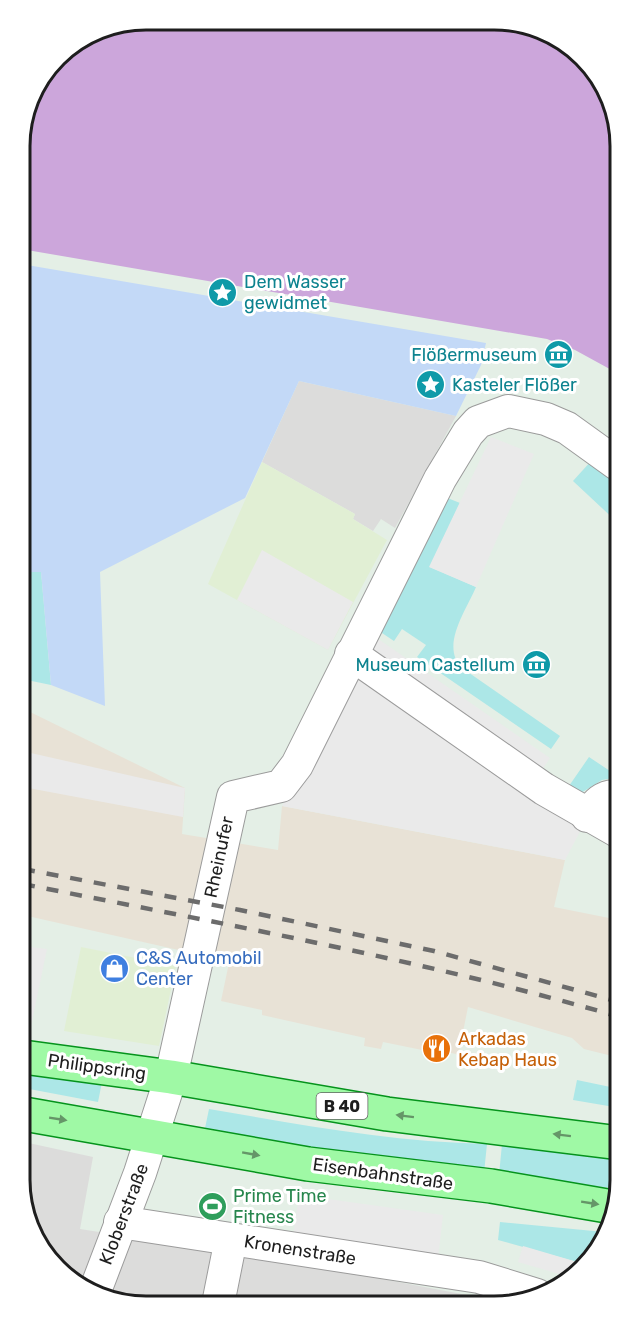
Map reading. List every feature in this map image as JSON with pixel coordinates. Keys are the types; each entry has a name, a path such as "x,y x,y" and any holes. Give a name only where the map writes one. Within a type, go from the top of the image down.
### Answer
{"main road":[{"name":"Philippsring","path":"30,1058 171,1077"},
{"name":"B 40","path":"171,1077 387,1114 610,1142"},
{"path":"30,1115 153,1137"},
{"name":"Eisenbahnstraße","path":"153,1137 320,1166 491,1186 607,1206"}],"street":[{"name":"Rheinufer","path":"171,1077 233,797 281,786 297,765 435,490 468,433 478,422 501,412 518,411 556,423 610,459"},
{"path":"351,654 544,789 610,828"},
{"path":"587,816 603,798 610,796"},
{"name":"Kloberstraße","path":"97,1285 153,1137 171,1077"},
{"name":"Kronenstraße","path":"120,1222 231,1239 475,1290 517,1293"},
{"path":"220,1296 231,1239"}],"shaded area":[{"path":"138,30 502,30 517,32 545,42 565,54 586,75 601,102 609,131 610,369 575,350 547,339 30,251 30,138 32,123 42,95 54,75 82,50 109,36"},
{"path":"30,266 486,343 481,365 456,416 299,381 245,498 100,572 105,706 51,685 41,572 30,572"},
{"path":"299,381 456,416 395,528 381,519 373,531 353,519 355,514 262,462"},
{"path":"491,437 534,454 476,587 429,567"},
{"path":"592,460 610,473 610,516 573,481"},
{"path":"262,462 355,514 353,519 387,540 328,650 208,584"},
{"path":"445,497 460,503 430,567 476,587 457,628 454,639 456,659 462,668 560,736 551,749 417,657 426,645 402,629 394,641 379,631"},
{"path":"262,550 353,602 328,650 237,600"},
{"path":"41,571 51,685 30,681 30,572"},
{"path":"374,636 550,758 529,789 583,826 565,860 282,806"},
{"path":"30,712 185,788 182,834 278,850 282,806 565,860 554,907 610,918 610,1056 584,1049 572,1038 468,1007 458,1057 456,1054 427,1048 427,1051 383,1042 381,1049 364,1046 365,1038 262,1015 262,1010 221,1001 230,958 183,951 30,917"},
{"path":"30,753 185,788 183,817 30,788"},
{"path":"589,757 610,771 610,779 602,780 581,793 569,786"},
{"path":"30,947 47,949 30,1026"},
{"path":"81,947 176,966 159,1046 64,1031"},
{"path":"30,1069 102,1082 98,1102 30,1089"},
{"path":"577,1080 610,1087 610,1106 573,1100"},
{"path":"209,1109 382,1136 487,1144 484,1173 204,1133"},
{"path":"30,1143 93,1157 80,1229 292,1262 472,1296 146,1296 109,1290 95,1284 70,1267 54,1251 46,1238 34,1210 31,1195"},
{"path":"502,1144 610,1154 610,1188 499,1175"},
{"path":"299,1195 443,1215 438,1258 293,1237"},
{"path":"500,1222 597,1231 586,1251 576,1262 498,1240"},
{"path":"523,1246 576,1262 560,1274 518,1262"}],"railway":[{"path":"30,870 240,910 434,951 610,1000"},
{"path":"30,885 397,960 610,1014"}],"place":[{"name":"Dem Wasser gewidmet","path":"223,292"},
{"name":"Flößermuseum","path":"558,355"},
{"name":"Kasteler Flößer","path":"431,385"},
{"name":"Museum Castellum","path":"536,665"},
{"name":"C&S Automobil Center","path":"115,968"},
{"name":"Arkadas Kebap Haus","path":"437,1049"},
{"name":"Prime Time Fitness","path":"212,1206"}]}
